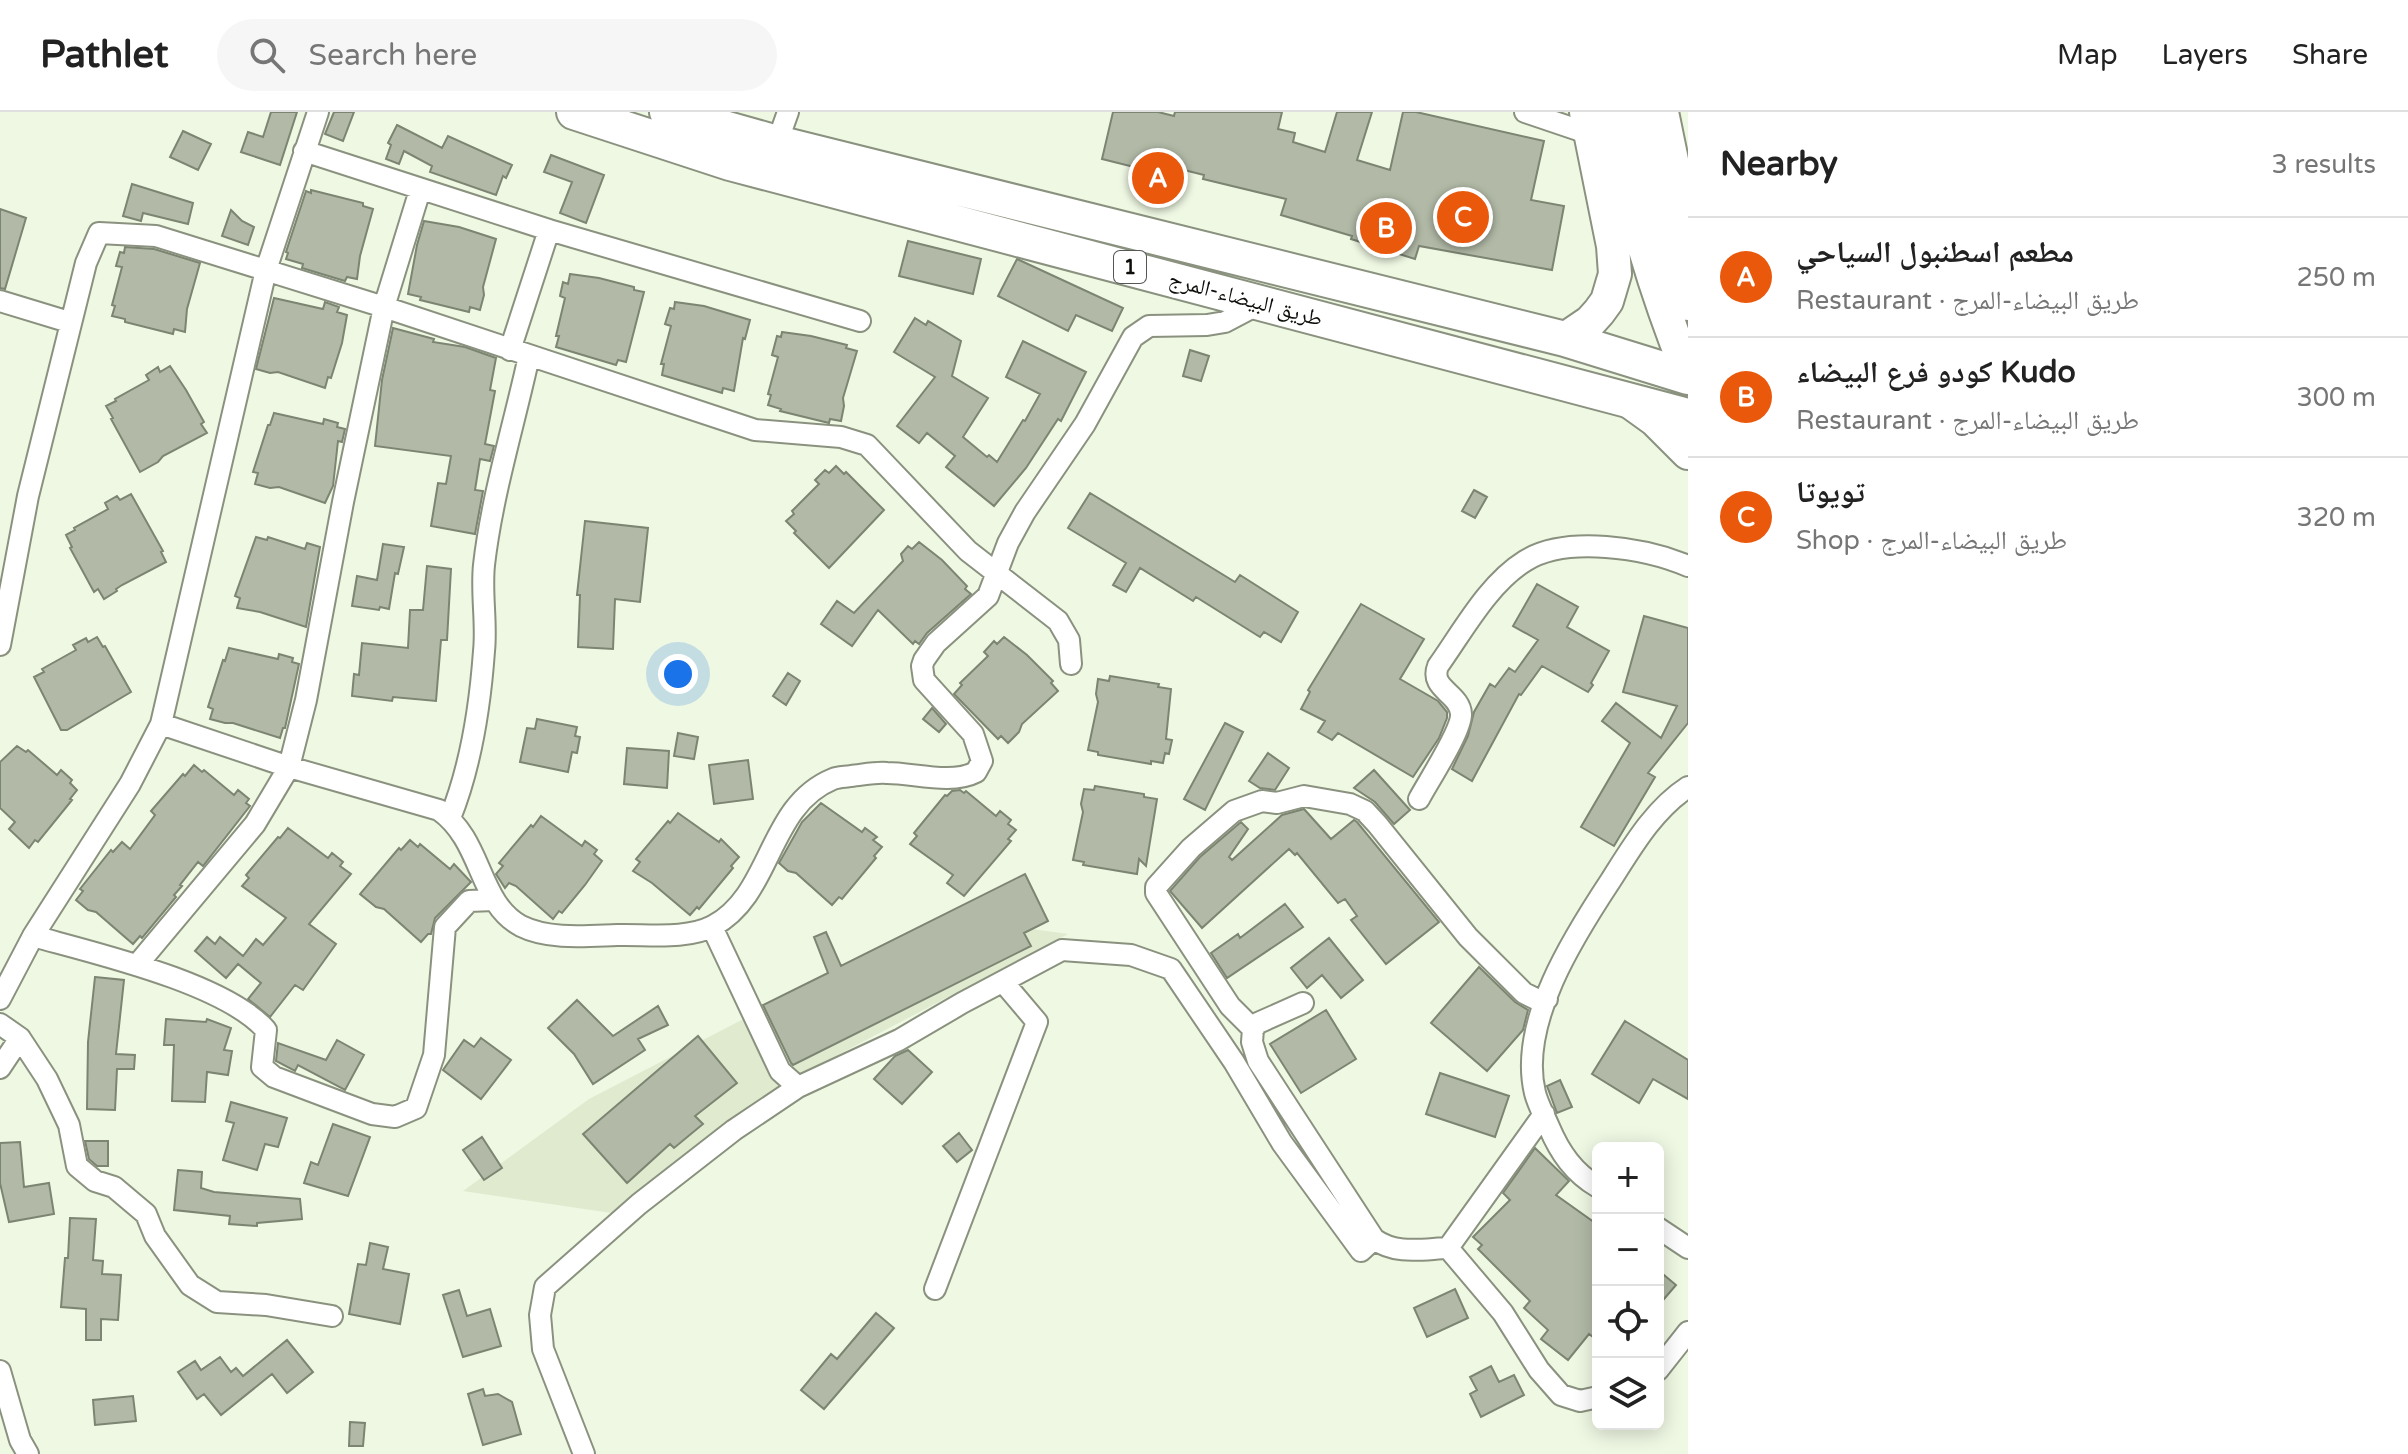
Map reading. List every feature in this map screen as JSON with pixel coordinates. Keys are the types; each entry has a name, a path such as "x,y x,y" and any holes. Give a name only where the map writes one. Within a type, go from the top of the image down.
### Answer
{"highway":[{"name":"طريق البيضاء-المرج","path":"574,112 730,163 1688,416"},
{"name":"طريق البيضاء-المرج","path":"667,112 783,127 1688,375"},
{"path":"1621,396 1634,392 1642,380 1642,372 1635,360"}],"main road":[{"path":"1613,112 1643,249 1688,375"},
{"path":"1638,112 1660,218 1688,304"},
{"path":"1662,112 1688,238"},
{"path":"1565,339 1599,312 1607,301 1615,274 1613,246 1588,123"},
{"path":"1621,396 1655,420 1688,453"}],"street":[{"path":"0,999 33,936 130,784 161,724 266,270 318,112"},
{"path":"1525,112 1588,123"},
{"path":"304,151 549,230 860,321"},
{"path":"137,965 255,824 289,767 306,700 384,307 420,190"},
{"path":"450,818 463,784 478,704 485,649 484,570 489,531 520,353 549,230"},
{"path":"0,645 28,496 69,322 86,263 99,233 156,236 384,307 755,430 841,437 867,445 968,551 1058,621 1069,640 1071,664"},
{"path":"0,301 69,322"},
{"path":"161,724 289,767 439,810 467,838 494,900 504,914 523,927 548,934 678,934 712,927 728,916 749,894 783,825 796,808 833,779 883,772 951,777 976,772 982,761 973,734 924,680 922,666 936,643 988,596 1008,543 1025,512 1085,424 1133,337 1149,326 1225,322 1263,302"},
{"path":"1419,799 1460,724 1460,708 1437,682 1435,674 1499,582 1526,560 1539,554 1569,549 1607,547 1636,550 1688,566"},
{"path":"1592,1184 1560,1153 1535,1093 1533,1051 1539,1021 1573,941 1631,849 1675,795 1688,787"},
{"path":"1253,1029 1230,1006 1156,893 1156,887 1191,848 1234,811 1262,801 1277,803 1304,796 1350,804 1365,811 1409,860 1468,937 1524,993 1536,999 1547,999"},
{"path":"33,936 137,965 224,999 257,1020 266,1030 262,1067 274,1077 372,1114 395,1117 416,1108 434,1055 445,927 469,901 494,900"},
{"path":"712,927 780,1071 798,1087"},
{"path":"584,1454 543,1349 540,1315 545,1287 651,1194 734,1130 798,1087 843,1068 1062,950 1131,955 1171,969 1234,1062 1282,1143 1361,1251 1374,1239"},
{"path":"935,1289 1037,1022 1004,983"},
{"path":"1303,1003 1266,1018 1253,1029 1252,1042 1258,1061 1374,1239 1383,1245 1409,1251 1448,1248 1544,1114"},
{"path":"0,1024 20,1038 47,1079 69,1125 77,1166 95,1181 114,1187 146,1214 155,1236 190,1285 217,1302 266,1305 332,1316"},
{"path":"0,1068 20,1038"},
{"path":"1664,1232 1688,1248"},
{"path":"1448,1248 1503,1313 1539,1370 1561,1395 1580,1401 1592,1398"},
{"path":"1664,1362 1688,1332"},
{"path":"0,1371 20,1440 28,1454"}],"shaded area":[{"path":"952,918 1068,934 773,1089 618,1214 463,1191 589,1099 867,955"}],"building":[{"path":"271,112 297,112 280,165 241,152 248,132 263,137"},
{"path":"334,112 354,112 343,141 325,134"},
{"path":"1113,112 1158,112 1174,116 1175,112 1282,112 1278,129 1295,133 1293,142 1325,152 1337,112 1372,112 1357,160 1390,170 1403,112 1416,112 1544,141 1531,200 1564,206 1552,270 1419,246 1415,259 1281,215 1286,199 1203,179 1204,175 1152,162 1150,171 1102,159"},
{"path":"397,125 442,148 448,136 512,165 506,178 503,176 496,195 430,172 432,166 404,151 399,164 386,159 391,145 388,143"},
{"path":"183,131 211,144 198,170 170,157"},
{"path":"551,155 604,175 586,223 560,213 572,182 544,172"},
{"path":"132,184 193,203 188,224 143,213 141,221 123,216"},
{"path":"311,190 363,203 363,206 373,209 357,279 347,277 345,281 302,268 303,264 286,259 306,191 311,193"},
{"path":"0,209 26,218 5,289 0,288"},
{"path":"231,210 254,227 248,245 222,236"},
{"path":"424,221 459,227 496,239 480,310 470,307 469,312 408,294"},
{"path":"908,241 981,259 973,294 899,276"},
{"path":"125,247 154,249 200,263 187,309 185,332 174,329 173,334 112,316 122,267 116,266"},
{"path":"1017,259 1123,308 1112,331 1076,315 1068,331 998,296"},
{"path":"570,274 599,278 644,292 626,362 618,360 616,365 556,347 565,298 560,296 563,282 568,284"},
{"path":"274,298 323,309 325,302 339,307 337,312 347,315 342,343 325,388 278,372 256,369"},
{"path":"675,302 704,306 750,320 743,338 734,391 723,388 722,393 662,375 664,364 661,364 671,326 665,324"},
{"path":"915,318 926,325 928,321 961,341 952,376 988,398 963,437 997,462 1040,394 1006,377 1023,341 1086,372 1061,421 1058,419 1026,468 994,506 946,467 955,456 927,433 919,443 897,426 935,377 894,352"},
{"path":"393,328 496,358 490,390 495,391 485,444 494,446 490,461 480,459 475,490 483,491 475,534 431,526 438,483 446,484 451,456 375,446 382,380"},
{"path":"782,332 847,345 846,348 857,351 843,398 841,421 830,419 829,423 768,405 778,357 772,355 777,336 781,337"},
{"path":"1190,350 1209,356 1201,381 1183,376"},
{"path":"170,366 204,422 201,424 207,433 140,472 106,406 149,380 146,375 158,367 160,372"},
{"path":"274,413 323,424 324,419 338,423 337,427 345,429 342,442 338,441 333,486 325,503 279,487 255,484 258,473 253,472"},
{"path":"836,466 884,510 829,568 786,521 819,484 815,480 825,470 829,473"},
{"path":"1474,490 1487,497 1475,518 1462,511"},
{"path":"1090,493 1235,582 1240,575 1298,612 1281,642 1264,632 1260,637 1196,597 1193,601 1140,568 1126,592 1113,585 1126,563 1068,528"},
{"path":"131,494 166,562 122,585 104,599 98,589 94,592 66,535 108,509 105,503 117,496 120,500"},
{"path":"585,521 648,528 640,602 615,599 613,649 578,647 580,595 577,595"},
{"path":"256,537 267,540 268,537 305,549 307,543 320,547 306,627 237,608 240,598 235,596"},
{"path":"919,542 942,560 971,594 919,644 915,641 913,644 878,610 852,646 821,624 837,601 854,613 903,561 901,554 908,546 912,549"},
{"path":"383,544 404,547 398,574 395,573 389,609 352,606 357,576 377,580"},
{"path":"427,566 451,569 447,640 441,640 436,701 393,697 392,701 352,696 354,674 359,675 362,643 408,648 410,610 423,610"},
{"path":"1537,584 1578,607 1567,627 1609,651 1588,692 1542,666 1519,694 1472,781 1452,769 1468,736 1474,712 1490,684 1495,687 1509,668 1515,672 1538,640 1513,626"},
{"path":"1361,604 1424,639 1400,679 1438,701 1447,712 1439,738 1413,777 1338,733 1332,740 1318,732 1325,721 1301,709 1310,692 1308,690"},
{"path":"1644,616 1688,628 1688,723 1648,773 1655,777 1614,846 1581,827 1630,743 1602,721 1616,703 1661,738 1677,706 1623,692"},
{"path":"97,637 131,692 67,730 61,730 34,677 44,672 42,669 76,650 73,645 86,638 88,642"},
{"path":"1004,637 1053,681 1051,683 1058,691 1022,724 1008,743 1001,736 998,739 954,694 962,685 960,683 988,656 984,652 994,641 997,644"},
{"path":"229,648 278,659 279,654 293,658 292,662 299,664 280,738 210,719 213,709 208,707"},
{"path":"788,673 800,681 786,705 773,696"},
{"path":"1110,676 1171,689 1166,739 1172,740 1163,763 1151,761 1151,764 1098,755 1098,752 1088,750 1098,702 1098,679 1109,681"},
{"path":"932,708 946,724 939,732 923,719"},
{"path":"537,719 577,727 575,736 580,737 577,753 572,752 568,772 520,762 527,728 535,729"},
{"path":"1225,723 1243,732 1205,810 1184,799"},
{"path":"678,733 698,737 694,759 674,756"},
{"path":"17,746 26,752 28,750 57,775 61,770 77,790 38,842 35,840 29,848 9,829 15,822 0,808 0,762"},
{"path":"627,748 669,751 667,788 624,784"},
{"path":"1268,753 1289,768 1275,790 1260,788 1249,781"},
{"path":"748,760 753,799 714,804 709,765"},
{"path":"194,765 234,795 238,790 249,799 246,803 250,806 203,866 198,862 180,885 174,895 176,897 142,938 140,936 133,944 96,912 88,910 76,900 83,891 80,889 111,850 113,852 122,842 130,849 155,815 151,811"},
{"path":"1374,770 1410,810 1394,824 1375,802 1354,788"},
{"path":"1095,786 1157,799 1146,866 1139,859 1137,874 1083,865 1084,862 1073,860 1083,812 1084,789 1094,790"},
{"path":"966,791 996,816 1000,811 1011,820 1008,824 1016,830 1008,839 1011,841 964,896 947,883 953,875 910,844 917,836 914,833 945,795"},
{"path":"821,803 862,832 865,828 877,837 873,840 882,847 842,899 839,897 832,905 796,873 779,863 802,822"},
{"path":"1304,809 1331,839 1354,820 1357,822 1439,922 1386,964 1351,920 1357,916 1345,899 1338,903 1297,853 1295,855 1289,849 1202,928 1170,891 1200,857 1241,822 1248,829 1229,857 1232,860 1282,815"},
{"path":"678,813 719,842 721,839 739,857 699,909 697,907 690,915 633,871 640,862 636,859"},
{"path":"541,816 582,846 585,841 597,850 594,854 602,861 562,913 559,911 553,919 516,886 509,883 505,888 496,874 503,866 499,863"},
{"path":"288,828 328,858 332,853 343,862 340,866 351,874 309,924 336,944 303,990 295,985 270,1017 248,999 261,983 238,964 226,978 195,951 207,937 215,944 220,937 243,956 256,939 263,945 286,918 242,886 249,878 246,875"},
{"path":"410,840 418,847 420,844 450,869 454,864 471,882 435,918 431,934 421,942 384,909 376,907 360,894 399,848 401,850"},
{"path":"1025,874 1048,921 1024,933 1031,946 793,1065 791,1063 763,1005 828,973 814,937 826,932 841,966"},
{"path":"1285,904 1303,927 1227,978 1211,953 1238,934 1240,938"},
{"path":"1329,938 1363,980 1341,998 1322,975 1307,988 1291,968"},
{"path":"1479,967 1515,1002 1528,1010 1523,1030 1487,1071 1431,1023"},
{"path":"95,977 124,980 116,1054 135,1055 134,1069 117,1069 115,1110 87,1109 88,1042"},
{"path":"577,1000 613,1036 658,1006 668,1025 638,1039 645,1050 593,1084 574,1054 548,1028"},
{"path":"1326,1010 1356,1059 1301,1093 1270,1044"},
{"path":"166,1019 206,1022 207,1019 231,1028 224,1050 232,1051 228,1075 207,1072 205,1102 172,1101 174,1045 164,1045"},
{"path":"1625,1021 1688,1060 1688,1099 1653,1079 1639,1103 1592,1074"},
{"path":"698,1036 737,1083 695,1116 703,1124 674,1148 670,1144 627,1183 583,1134"},
{"path":"481,1038 511,1060 481,1099 443,1070 464,1040 474,1047"},
{"path":"337,1040 364,1055 345,1090 298,1065 295,1071 276,1061 278,1043 326,1060"},
{"path":"908,1050 932,1072 902,1104 874,1079 895,1056"},
{"path":"1440,1073 1509,1096 1495,1137 1426,1114"},
{"path":"1560,1080 1572,1107 1557,1113 1547,1086"},
{"path":"231,1102 287,1118 278,1147 265,1144 257,1170 223,1160 234,1123 226,1121"},
{"path":"333,1124 370,1137 348,1196 304,1183 311,1162 318,1165"},
{"path":"959,1133 972,1150 957,1162 943,1146"},
{"path":"482,1137 502,1168 484,1180 463,1150"},
{"path":"85,1141 108,1141 108,1166 97,1166 89,1159"},
{"path":"20,1142 24,1187 49,1183 54,1214 9,1222 0,1183 0,1143"},
{"path":"1535,1148 1569,1181 1556,1195 1592,1221 1592,1336 1589,1334 1568,1360 1541,1339 1548,1330 1524,1308 1530,1301 1478,1249 1482,1245 1473,1237 1510,1200 1503,1193"},
{"path":"178,1170 202,1172 201,1188 214,1192 300,1199 302,1219 257,1223 257,1226 229,1224 230,1216 174,1210"},
{"path":"70,1218 96,1219 93,1260 103,1261 102,1274 121,1275 118,1320 101,1319 101,1340 86,1340 86,1309 61,1307"},
{"path":"370,1243 388,1247 383,1269 409,1274 400,1324 349,1314 358,1264 366,1265"},
{"path":"1664,1275 1676,1285 1664,1299"},
{"path":"1455,1289 1468,1318 1427,1337 1414,1308"},
{"path":"459,1290 467,1316 490,1309 501,1346 463,1357 443,1295"},
{"path":"876,1313 894,1328 824,1409 801,1390 831,1354 837,1359"},
{"path":"287,1340 313,1372 287,1393 272,1374 221,1415 204,1394 197,1399 178,1372 195,1361 201,1370 220,1357 231,1372 236,1368 243,1376"},
{"path":"1491,1366 1499,1382 1514,1375 1524,1395 1481,1417 1470,1394 1477,1390 1470,1377"},
{"path":"483,1389 485,1396 498,1394 512,1402 521,1434 483,1445 468,1394"},
{"path":"133,1396 136,1421 95,1425 93,1400"},
{"path":"350,1422 365,1423 363,1446 349,1446"}],"place":[{"name":"مطعم اسطنبول السياحي","path":"1158,178"},
{"name":"تويوتا","path":"1463,217"},
{"name":"كودو فرع البيضاء Kudo","path":"1386,228"}]}
